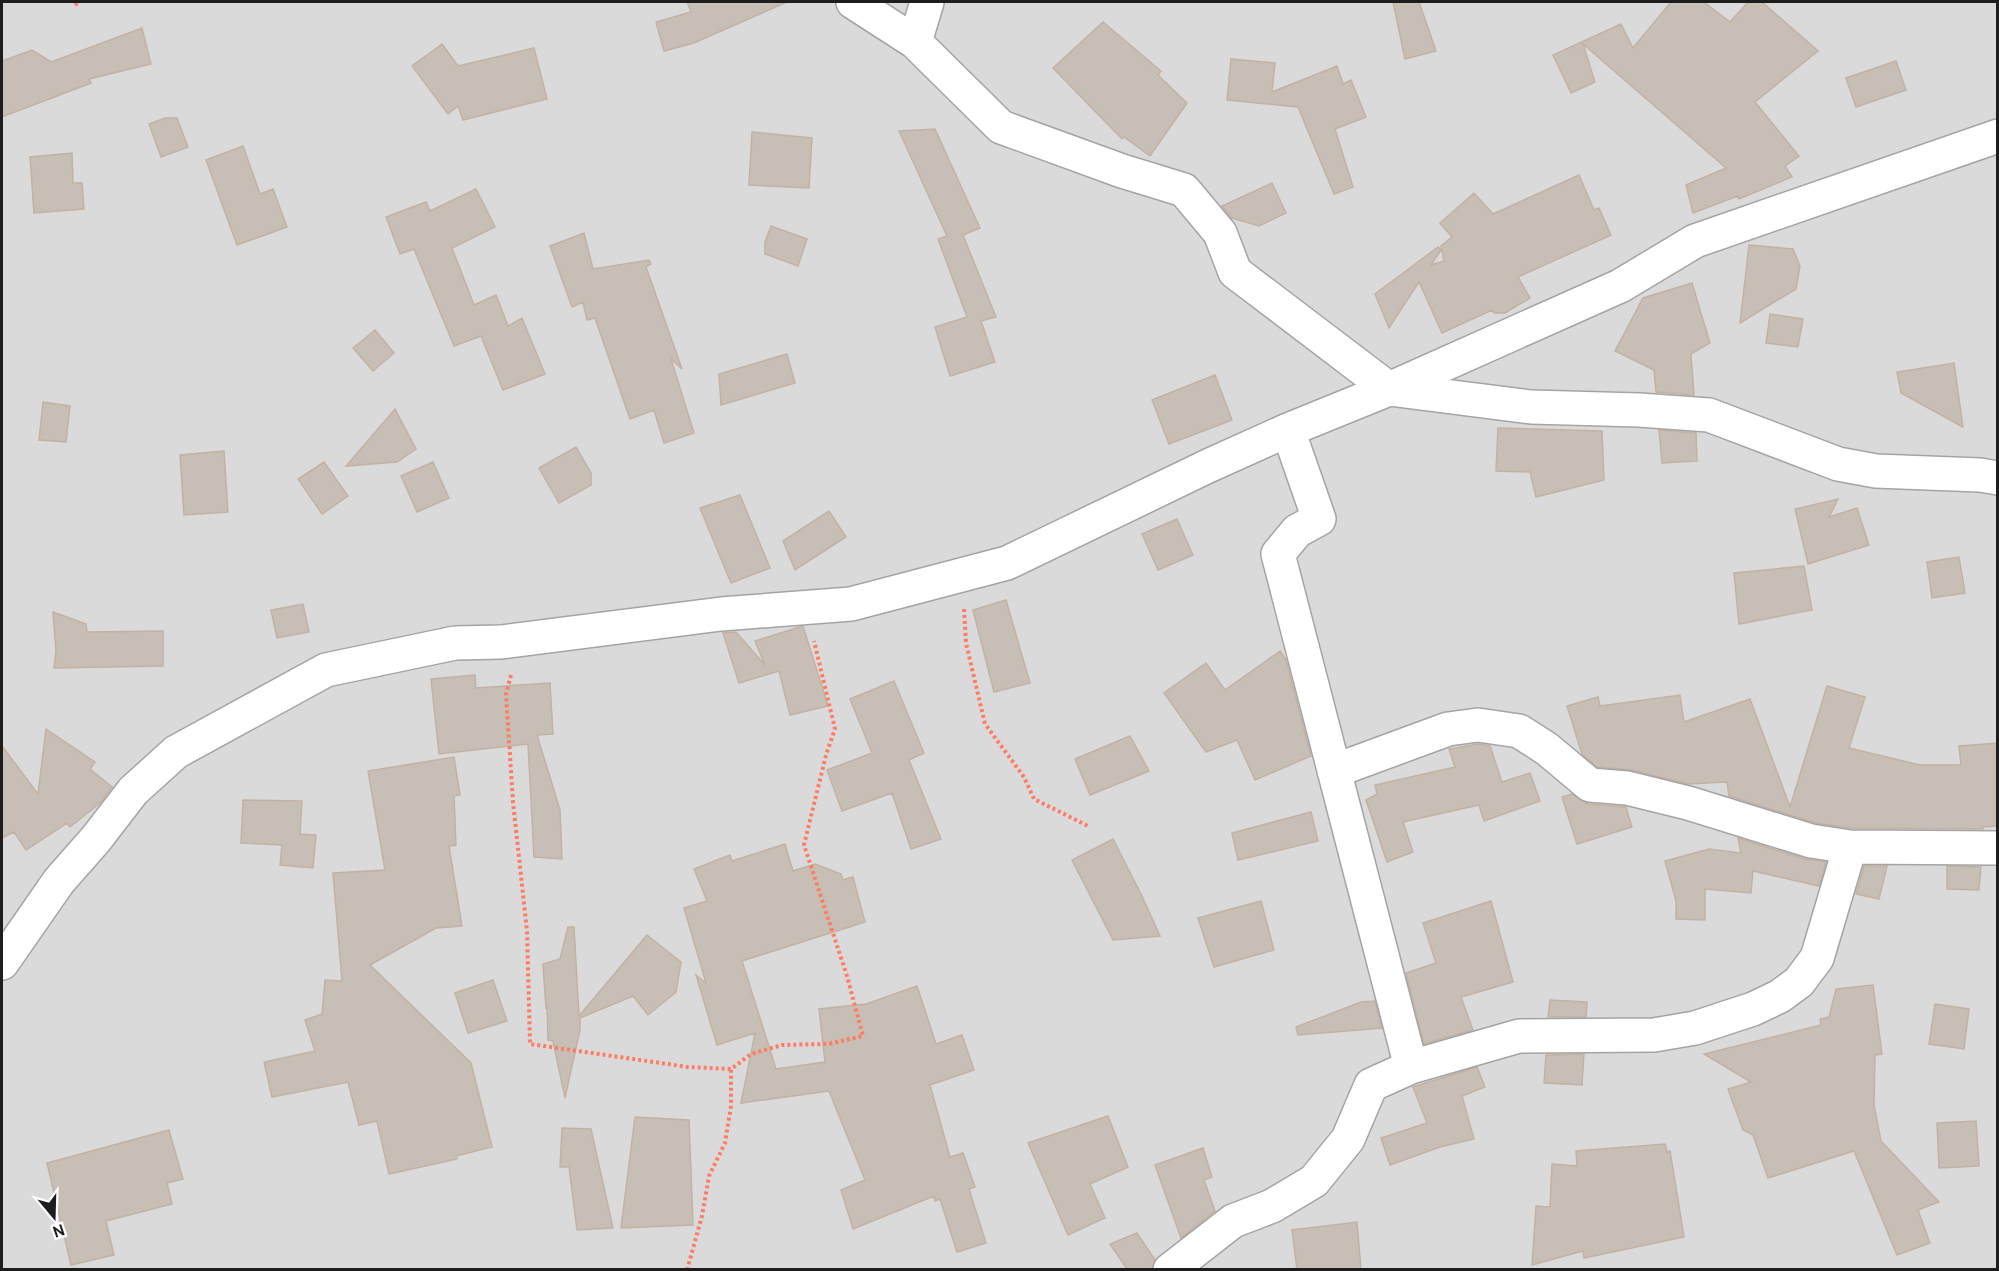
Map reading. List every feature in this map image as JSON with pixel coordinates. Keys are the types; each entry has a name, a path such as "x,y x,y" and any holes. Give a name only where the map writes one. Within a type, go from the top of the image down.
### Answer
{"street":[{"path":"853,2 915,42 1002,127 1122,171 1184,190 1220,233 1235,272 1389,389 1531,407 1639,410 1709,415 1838,465 1876,471 1980,475 1998,478"},
{"path":"915,42 927,2"},
{"path":"2,963 59,881 96,839 133,791 176,752 326,670 455,643 501,642 721,614 851,604 1007,563 1208,466 1288,430 1389,389 1620,286 1695,241 1998,136"},
{"path":"1288,430 1319,519 1297,531 1278,554 1411,1067"},
{"path":"1334,771 1448,729 1478,725 1519,731 1547,748 1590,785 1627,788 1688,803 1811,841 1850,847 1998,848"},
{"path":"1170,1269 1233,1221 1272,1206 1314,1180 1348,1139 1371,1085 1411,1067 1519,1036 1654,1035 1695,1028 1753,1009 1780,996 1799,981 1817,958 1850,847"}],"path":[{"path":"75,5 79,2"},
{"path":"961,575 966,643 985,724 1024,777 1034,800 1090,827"},
{"path":"545,637 515,663 506,694 513,802 527,931 530,1044 688,1067 731,1069 751,1053 782,1045 828,1044 863,1036 847,976 804,845 826,754 835,729 807,607"},
{"path":"687,1269 702,1216 709,1176 725,1143 731,1106 731,1069"}],"shaded area":[{"path":"2,2 1997,2 1997,1269 2,1269"}],"building":[{"path":"687,2 787,2 694,43 664,51 656,22 691,12"},
{"path":"1393,2 1419,2 1436,51 1405,59"},
{"path":"1671,2 1704,2 1730,22 1748,2 1762,2 1818,51 1755,102 1799,156 1785,166 1792,177 1739,199 1738,196 1693,213 1686,185 1726,168 1583,44 1595,82 1571,93 1553,55 1621,24 1633,48"},
{"path":"1103,22 1161,71 1158,75 1187,103 1150,156 1124,137 1122,139 1053,68"},
{"path":"142,28 151,64 89,79 91,83 2,117 2,61 32,50 51,62"},
{"path":"442,44 458,66 534,48 547,99 463,120 458,106 448,114 412,66"},
{"path":"1231,59 1275,63 1272,92 1337,66 1343,84 1351,80 1366,117 1335,129 1353,187 1334,194 1298,107 1227,100"},
{"path":"1896,61 1906,90 1856,107 1846,78"},
{"path":"165,118 177,118 188,147 161,157 149,124"},
{"path":"935,129 980,228 963,235 996,317 981,321 995,362 950,376 935,327 967,317 938,239 947,236 899,131"},
{"path":"752,132 812,138 809,188 749,185"},
{"path":"243,146 260,194 273,189 287,227 237,245 206,160"},
{"path":"72,153 73,183 82,183 84,209 34,213 30,157"},
{"path":"1579,175 1594,210 1599,208 1611,235 1518,277 1530,298 1505,313 1494,313 1492,310 1442,333 1419,282 1389,328 1375,294 1438,247 1441,250 1431,265 1444,261 1441,246 1452,237 1440,223 1474,193 1493,214"},
{"path":"1272,183 1286,213 1259,226 1232,218 1222,206"},
{"path":"476,189 495,227 452,248 474,305 496,295 508,326 522,318 545,374 503,390 481,336 454,346 414,249 400,254 386,217 426,202 430,211"},
{"path":"771,226 807,239 798,266 765,254 765,242"},
{"path":"584,233 593,269 649,260 651,264 646,267 682,369 671,359 694,433 664,443 654,410 630,419 595,318 587,320 583,302 572,307 550,246"},
{"path":"1749,245 1793,249 1800,266 1796,289 1740,323"},
{"path":"1692,283 1710,343 1691,354 1694,395 1656,392 1654,370 1615,351 1643,298"},
{"path":"1770,314 1803,319 1798,347 1766,343"},
{"path":"375,330 394,353 373,371 353,348"},
{"path":"787,354 795,383 721,405 719,374"},
{"path":"1954,363 1963,427 1901,393 1897,372"},
{"path":"1215,375 1232,420 1169,444 1152,400"},
{"path":"43,402 70,406 66,442 39,440"},
{"path":"395,409 416,449 397,462 346,466"},
{"path":"1498,428 1602,431 1604,480 1536,497 1530,472 1496,471"},
{"path":"1659,430 1696,433 1697,461 1662,463"},
{"path":"576,447 591,473 591,485 559,503 539,468"},
{"path":"224,451 228,512 184,515 180,455"},
{"path":"324,462 348,496 322,514 298,479"},
{"path":"433,462 449,498 417,512 401,476"},
{"path":"740,495 770,568 731,583 700,508"},
{"path":"1838,499 1829,517 1857,508 1869,545 1808,564 1795,509"},
{"path":"829,511 846,537 795,570 783,541"},
{"path":"1177,519 1193,555 1158,570 1142,534"},
{"path":"1959,557 1965,593 1932,598 1927,562"},
{"path":"1804,566 1812,610 1739,624 1734,573"},
{"path":"1006,600 1030,683 994,692 973,610"},
{"path":"303,604 309,632 277,638 271,610"},
{"path":"53,612 86,624 87,632 163,631 163,666 54,668 56,651"},
{"path":"803,626 828,706 790,715 779,671 739,683 723,633 736,632 765,665 755,641"},
{"path":"1280,651 1286,660 1311,756 1255,780 1237,740 1206,752 1164,693 1206,663 1225,690"},
{"path":"475,675 476,688 550,683 553,734 537,735 560,810 562,859 534,857 528,744 439,754 431,679"},
{"path":"894,681 924,753 909,760 941,839 911,849 892,793 842,811 827,770 872,753 850,699"},
{"path":"1827,686 1865,697 1849,748 1920,765 1961,765 1959,746 1998,743 1998,826 1983,827 1983,829 1851,828 1815,823 1729,796 1727,782 1688,784 1631,770 1597,767 1582,754 1567,706 1598,697 1600,706 1680,695 1684,722 1750,699 1790,807"},
{"path":"46,729 95,762 90,769 112,787 100,803 70,827 67,823 26,850 14,832 2,838 2,746 38,794"},
{"path":"1130,736 1149,771 1090,795 1075,759"},
{"path":"1478,744 1490,746 1502,782 1530,773 1540,801 1484,821 1479,805 1403,822 1413,852 1387,862 1366,800 1377,794 1375,785 1455,767 1449,749"},
{"path":"454,757 460,795 454,796 456,845 449,846 462,926 436,928 370,965 471,1063 492,1147 456,1156 457,1159 389,1174 377,1121 359,1125 348,1082 272,1097 264,1062 315,1051 305,1020 322,1014 325,980 342,981 333,873 385,870 368,771"},
{"path":"1572,794 1588,804 1626,807 1632,827 1577,844 1562,797"},
{"path":"243,800 302,801 300,834 316,835 313,868 280,865 282,845 241,843"},
{"path":"1311,812 1318,841 1238,860 1232,833"},
{"path":"1738,838 1805,859 1826,862 1819,886 1753,871 1751,893 1705,889 1705,920 1676,919 1676,901 1665,861 1709,849 1741,853"},
{"path":"1113,839 1160,936 1113,940 1072,860"},
{"path":"785,844 793,871 815,864 841,874 843,880 853,877 865,922 742,961 776,1069 825,1062 819,1009 866,1004 917,986 936,1044 962,1035 974,1070 930,1085 950,1157 963,1153 975,1187 969,1189 986,1243 957,1252 940,1199 935,1201 934,1196 853,1229 841,1190 865,1180 829,1091 741,1103 755,1033 717,1045 696,975 706,983 684,908 707,901 694,869 730,855 732,861"},
{"path":"1864,866 1887,866 1879,899 1856,894"},
{"path":"1947,866 1981,867 1979,890 1947,889"},
{"path":"1261,901 1274,950 1214,967 1198,918"},
{"path":"1491,901 1513,982 1461,997 1473,1030 1424,1044 1406,973 1436,963 1423,923"},
{"path":"568,927 574,927 579,1016 647,935 681,962 676,992 648,1015 633,996 580,1018 580,1030 565,1098 553,1041 548,1040 543,964 560,959"},
{"path":"493,980 507,1021 468,1033 455,993"},
{"path":"1873,985 1882,1054 1875,1055 1874,1105 1881,1141 1939,1202 1918,1210 1930,1243 1897,1255 1854,1151 1768,1178 1753,1135 1743,1130 1728,1089 1751,1082 1704,1054 1821,1025 1820,1019 1829,1017 1836,989"},
{"path":"1550,1000 1587,1002 1586,1017 1548,1017"},
{"path":"1375,1001 1382,1028 1298,1035 1296,1027 1361,1002"},
{"path":"1935,1004 1969,1009 1964,1049 1929,1044"},
{"path":"1584,1054 1582,1085 1544,1083 1546,1055"},
{"path":"1477,1067 1485,1087 1462,1096 1474,1139 1440,1147 1390,1165 1381,1138 1427,1123 1413,1087"},
{"path":"1108,1116 1128,1167 1090,1184 1105,1218 1068,1235 1028,1143"},
{"path":"635,1117 689,1120 693,1225 621,1228"},
{"path":"1976,1121 1979,1166 1939,1168 1937,1123"},
{"path":"562,1128 591,1129 613,1228 577,1230 569,1167 560,1167"},
{"path":"169,1130 183,1179 167,1183 172,1204 106,1221 114,1255 71,1265 47,1163"},
{"path":"1665,1144 1667,1152 1670,1151 1684,1237 1584,1258 1583,1251 1532,1265 1536,1206 1550,1207 1552,1164 1577,1166 1576,1151"},
{"path":"1203,1148 1212,1177 1204,1180 1215,1211 1181,1238 1155,1165"},
{"path":"1357,1222 1361,1269 1297,1269 1292,1230"},
{"path":"1137,1233 1155,1260 1152,1269 1127,1269 1110,1244"}]}
